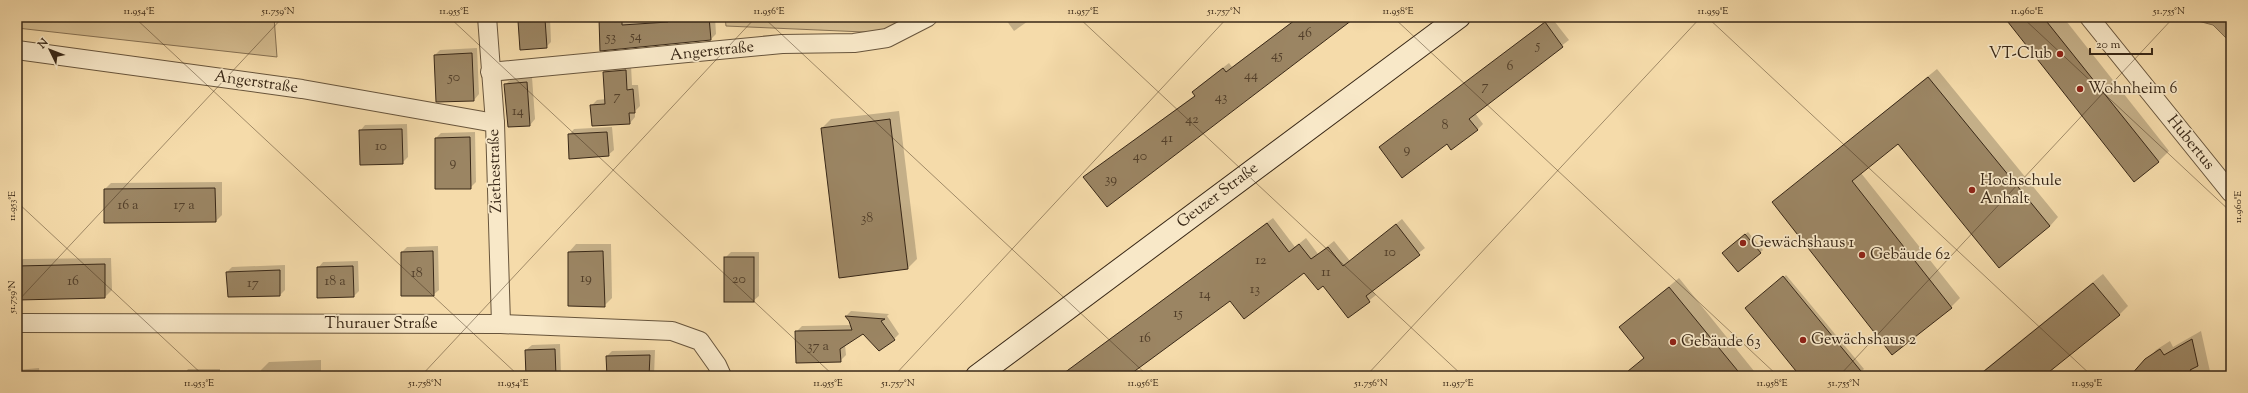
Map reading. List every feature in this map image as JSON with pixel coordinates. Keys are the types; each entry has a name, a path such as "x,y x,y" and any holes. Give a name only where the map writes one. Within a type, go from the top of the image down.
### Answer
{"main road":[{"name":"Geuzer Straße","path":"977,376 1459,17"}],"street":[{"name":"Ziethestraße","path":"487,17 495,123 501,324"},
{"name":"Angerstraße","path":"490,72 782,44 854,43 887,38 928,17"},
{"name":"Hubertus","path":"2089,17 2231,193"},
{"name":"Angerstraße","path":"17,50 302,90 495,123"},
{"name":"Thurauer Straße","path":"17,324 501,324 672,331 700,341 717,364 722,376"}],"shaded area":[{"path":"17,17 274,17 277,57 17,28"},
{"path":"725,17 910,17 887,33 726,26"},
{"path":"2183,17 2231,17 2231,43 2213,25"}],"building":[{"path":"668,17 709,17 711,40 600,51 599,19 622,18 622,25 668,22"},
{"path":"1299,17 1356,17 1107,207 1083,177 1195,96 1192,92 1223,68 1226,72"},
{"name":"Wohnheim 6","path":"2004,17 2043,17 2159,162 2134,182"},
{"path":"545,19 547,48 520,50 518,21"},
{"path":"1545,22 1563,47 1469,119 1478,130 1451,150 1447,144 1402,178 1379,147"},
{"path":"472,53 474,101 436,102 434,55"},
{"path":"626,70 627,90 633,89 635,113 629,113 630,124 592,126 590,105 605,104 603,72"},
{"path":"1928,77 2050,226 1999,268 1898,144 1852,181 1952,308 1892,355 1772,202"},
{"path":"527,82 530,126 508,127 504,84"},
{"path":"890,119 908,269 839,278 821,128"},
{"path":"402,129 403,164 360,165 359,130"},
{"path":"607,132 609,156 569,159 568,134"},
{"path":"470,137 471,189 435,189 435,138"},
{"path":"215,188 216,222 104,223 104,189"},
{"path":"1267,223 1289,252 1299,244 1311,259 1328,247 1343,266 1396,224 1420,255 1366,296 1370,302 1348,318 1323,286 1318,290 1304,273 1244,319 1230,301 1128,376 1060,376"},
{"name":"Gewächshaus 1","path":"1745,234 1761,253 1738,272 1722,253"},
{"path":"433,251 434,296 401,296 401,252"},
{"path":"603,251 605,307 568,306 568,252"},
{"path":"724,257 754,257 754,302 724,302"},
{"path":"105,264 105,298 17,300 17,266"},
{"path":"353,266 354,297 317,298 317,267"},
{"path":"280,270 280,296 228,297 226,272"},
{"name":"Gewächshaus 2","path":"1783,276 1865,376 1800,376 1745,308"},
{"path":"2093,283 2120,315 2044,376 1978,376"},
{"name":"Gebäude 63","path":"1669,287 1742,376 1622,376 1644,358 1619,327"},
{"path":"845,316 885,319 881,321 895,340 879,351 863,334 840,349 841,362 796,363 795,331 852,330 849,321"},
{"path":"2192,339 2198,366 2190,370 2194,376 2130,376 2145,359 2160,349 2164,355"},
{"path":"555,349 556,376 526,376 525,350"},
{"path":"650,355 649,376 607,376 606,356"}],"place":[{"name":"VT-Club","path":"2060,54"},
{"name":"Wohnheim 6","path":"2080,89"},
{"name":"Hochschule Anhalt","path":"1972,190"},
{"name":"Gewächshaus 1","path":"1743,243"},
{"name":"Gebäude 62","path":"1862,255"},
{"name":"Gewächshaus 2","path":"1803,340"},
{"name":"Gebäude 63","path":"1673,342"}]}
